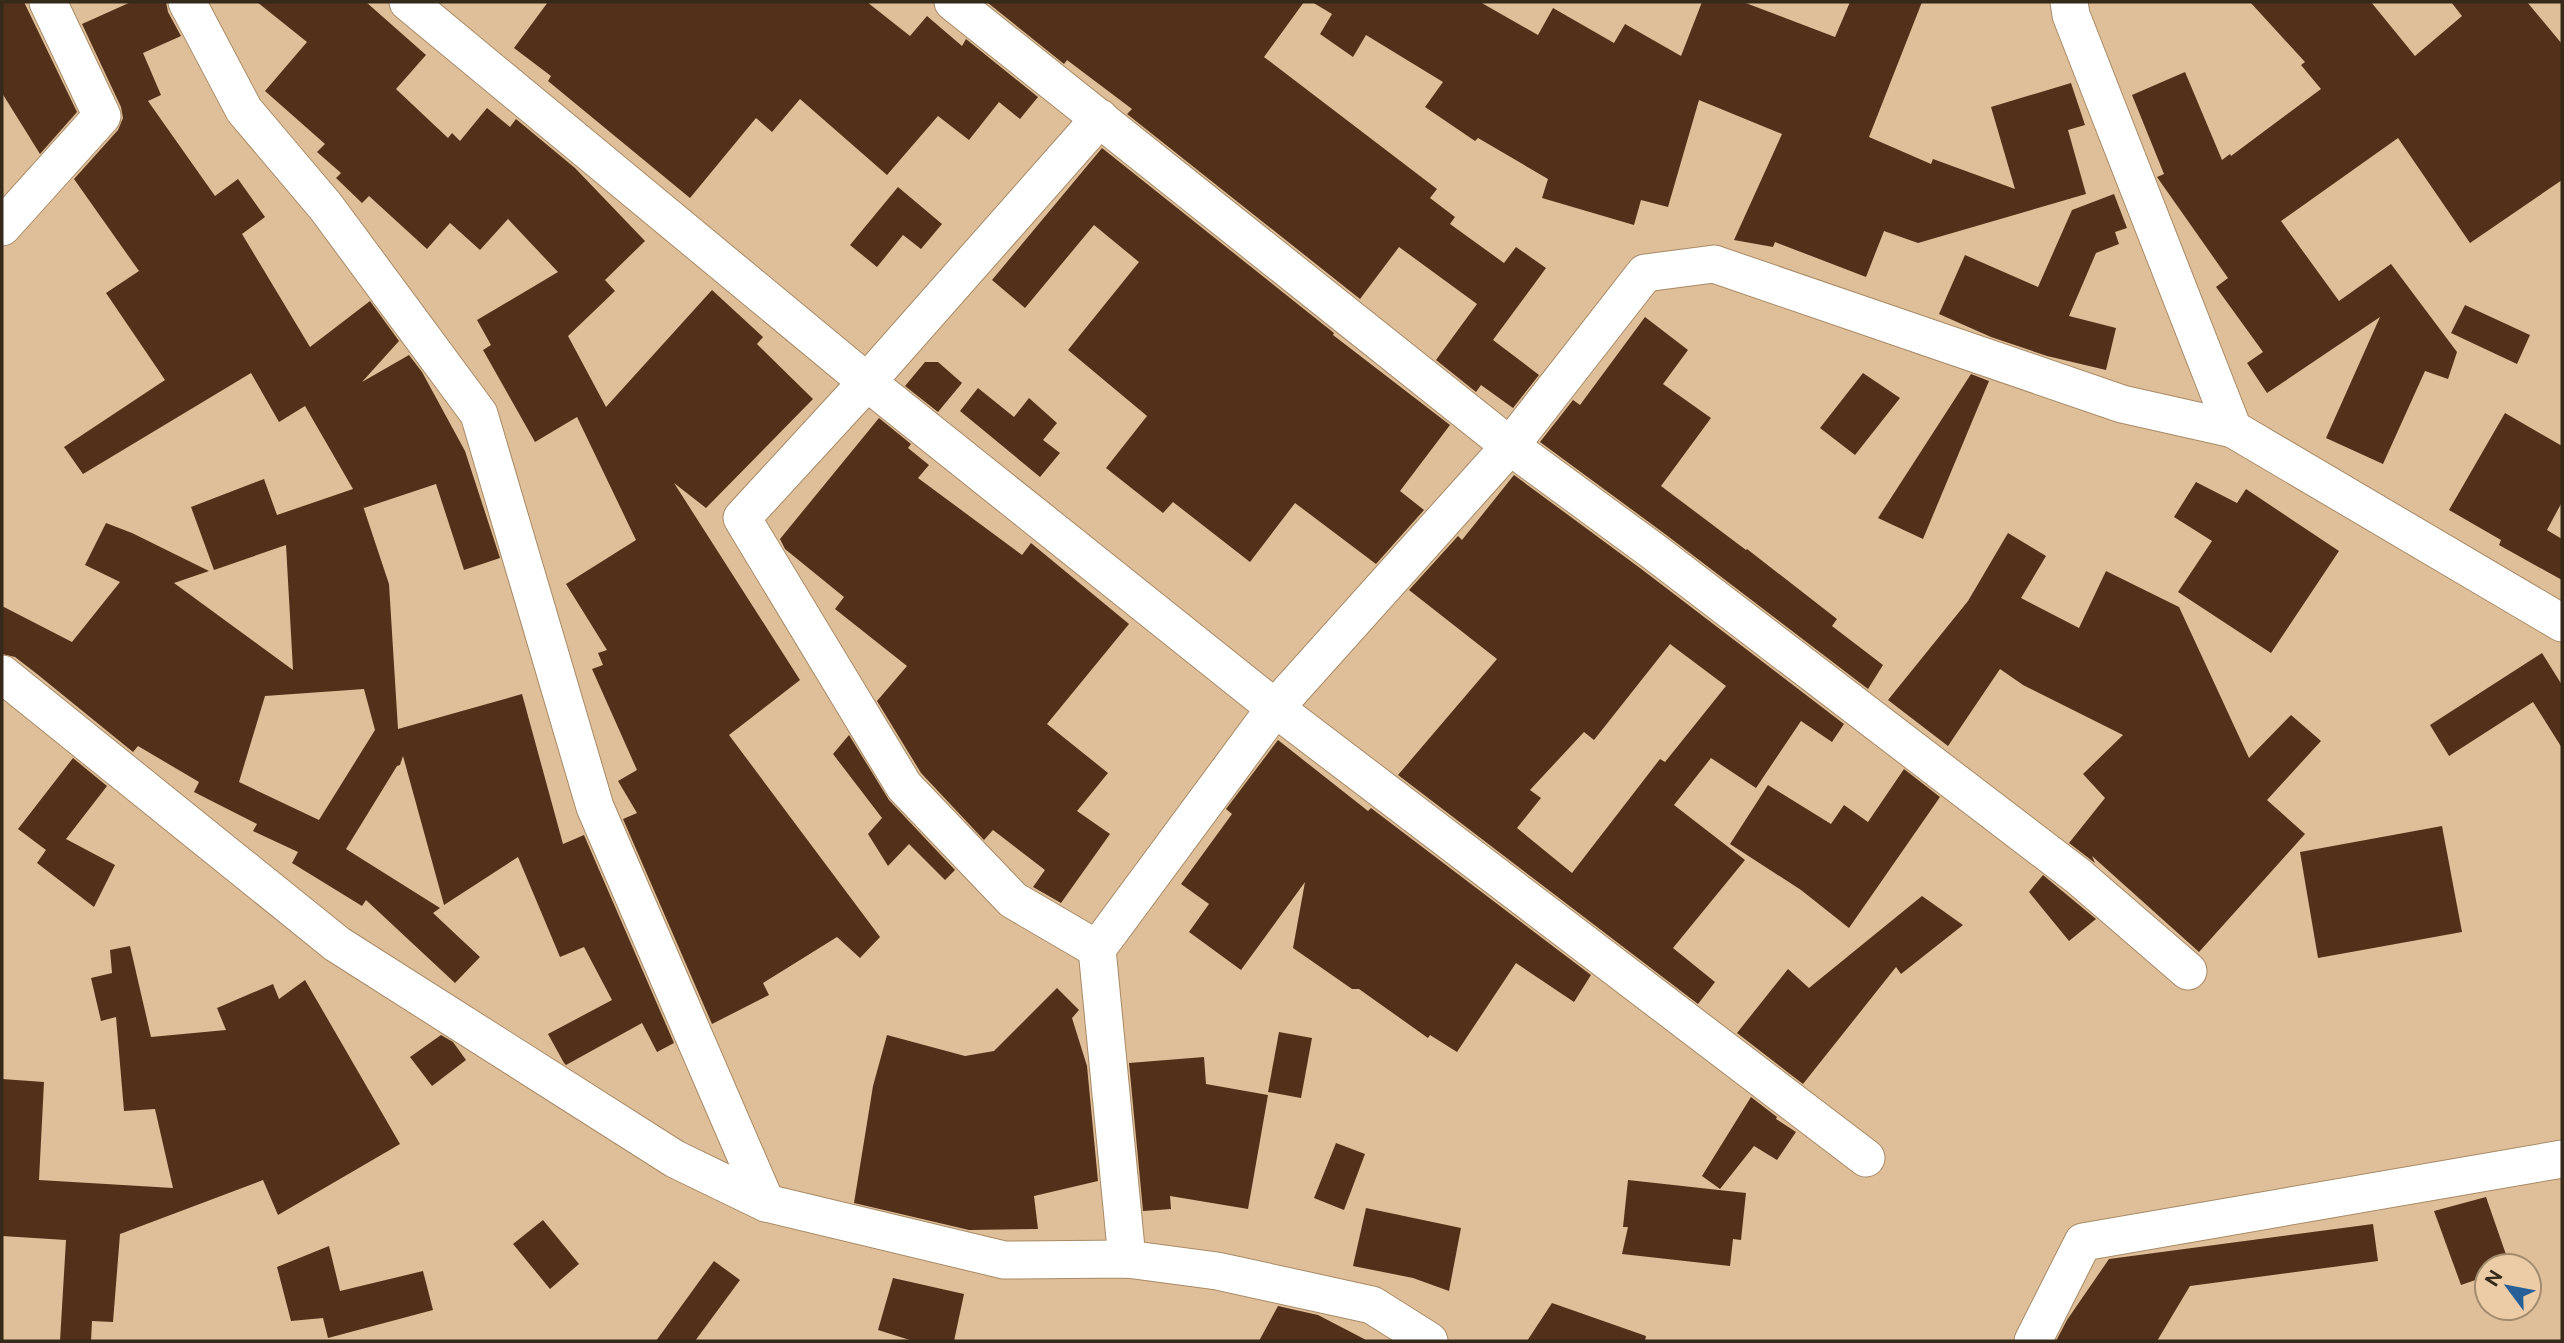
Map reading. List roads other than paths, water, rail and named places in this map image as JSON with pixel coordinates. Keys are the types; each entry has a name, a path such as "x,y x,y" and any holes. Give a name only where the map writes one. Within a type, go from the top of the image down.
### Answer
{"street":[{"path":"2,227 102,116 48,2"},
{"path":"187,2 244,110 326,207 479,414 595,807 766,1203"},
{"path":"408,2 867,382 1275,708 1866,1158"},
{"path":"953,2 1510,446 1664,559 2078,876 2188,971"},
{"path":"2068,2 2233,429"},
{"path":"1097,949 1013,900 904,786 742,518 867,382 1100,118"},
{"path":"1127,1259 1097,949 1275,708 1510,446 1644,273 1714,264 2122,404 2233,429 2562,623"},
{"path":"2,674 337,943 675,1159 766,1203 1004,1260 1127,1259 1217,1272 1372,1305 1429,1341"},
{"path":"2033,1341 2083,1241 2562,1159"}]}
